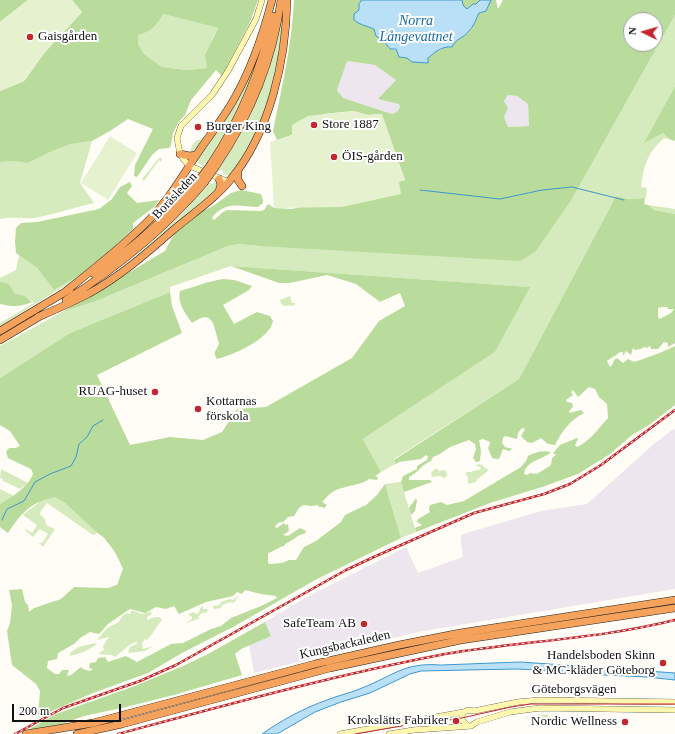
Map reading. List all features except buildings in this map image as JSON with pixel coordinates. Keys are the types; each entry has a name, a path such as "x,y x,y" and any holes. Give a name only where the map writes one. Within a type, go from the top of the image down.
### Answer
{"highway":[{"path":"66,291 149,220 173,192 232,102 246,76 274,0"},
{"name":"Boråsleden","path":"213,165 251,89 262,61 269,34 274,0"},
{"name":"Boråsleden","path":"0,340 92,283 128,257 172,218 238,132 258,88 272,48 281,0"},
{"path":"38,317 88,294 127,268 229,182 252,148 272,99 283,48 288,0"},
{"path":"180,154 190,156 196,155"},
{"path":"238,170 238,180 242,186"},
{"path":"219,179 221,184 219,191"},
{"name":"Boråsleden","path":"0,331 108,265 144,237 201,181"},
{"name":"Kungsbackaleden","path":"26,734 93,723 315,664 399,645 467,632 675,600"},
{"name":"Kungsbackaleden","path":"77,734 125,723 330,668 427,647 468,639 675,608"}],"main road":[{"path":"229,182 190,166 180,154 177,138 181,126 212,95 224,78 256,19 262,0"},
{"name":"Göteborgsvägen","path":"340,734 518,702 540,700 675,702"},
{"name":"Göteborgsvägen","path":"389,734 473,725 477,722 510,712 540,708 675,710"},
{"path":"474,711 477,715 477,722"},
{"path":"464,712 462,720 467,725"}],"shaded area":[{"path":"346,61 375,65 396,80 379,99 399,104 400,107 397,112 392,114 343,98 337,90"},
{"path":"508,95 517,96 528,104 529,126 508,127 504,117 504,101"},
{"path":"675,428 675,589 418,632 254,673 249,644 271,636 265,622 305,598 406,547 418,573 463,557 461,535 463,534 541,511 587,504 655,443"}],"green space":[{"path":"0,0 28,0 0,22"},
{"name":"Gaisgården","path":"28,0 72,0 82,12 45,52 23,81 0,91 0,22"},
{"path":"72,0 258,0 250,22 222,76 216,70 191,100 185,115 178,123 173,133 169,148 159,149 152,155 137,177 134,176 135,165 153,129 128,119 92,141 71,144 28,163 13,161 0,162 0,91 24,81 45,52 82,12","holes":["163,14 218,28 205,55 207,68 186,70 162,67 144,54 138,44 138,35 153,28"]},
{"path":"284,0 278,59 269,98 255,135 243,159 231,176 223,174 223,170 218,171 243,130 261,90 275,47"},
{"path":"294,0 362,0 359,4 359,24 374,29 376,36 384,41 390,49 416,61 427,63 428,58 436,51 468,33 479,13 486,11 491,0 496,0 498,9 503,0 675,0 675,15 663,36 663,12 623,12 623,52 654,52 572,199 535,252 520,261 239,244 228,246 96,301 62,312 165,251 175,232 200,212 213,206 231,193 241,190 261,194 263,203 258,207 239,205 228,206 218,211 213,216 212,218 214,220 227,210 261,211 264,210 268,204 274,208 292,209 405,180 381,114 368,115 353,111 323,114 292,135 277,140 273,131 291,33","holes":["347,61 375,65 396,80 378,99 399,104 400,107 397,112 392,114 343,98 337,90","508,95 517,96 528,104 529,126 508,127 504,117 508,108 504,101"]},
{"path":"462,0 480,0 467,9 463,5"},
{"path":"163,14 218,28 212,39 207,68 186,70 162,67 144,54 138,44 138,35 157,23"},
{"path":"675,15 675,86 645,142 663,133 669,139 664,138 650,154 647,160 643,172 641,187 647,188 646,197 628,199 616,196 519,379 394,459 396,464 383,471 381,472 363,439 495,352 529,287 231,266 170,287 170,292 70,333 0,378 0,346 62,312 96,301 228,246 239,244 259,246 572,199 654,52 663,52 663,36"},
{"path":"265,33 254,72 238,109 208,163 204,163 204,167 196,161 236,101"},
{"path":"675,86 675,141 669,139 663,133 644,143"},
{"name":"ÖIS-gården","path":"353,111 368,115 382,114 405,180 399,182 401,194 342,207 274,208 270,142 292,135 292,125 308,116"},
{"path":"110,136 137,153 108,200 81,183"},
{"path":"201,139 202,142 196,151 190,154 193,144"},
{"path":"92,141 80,183 94,203 40,217 0,219 0,162 13,161 28,163 71,144"},
{"path":"159,158 162,158 161,162 159,160 144,181 142,179"},
{"path":"188,174 195,174 195,178 176,200 146,229 113,256"},
{"path":"213,181 218,183 216,191 126,265 94,287 128,263 163,232 182,214 210,182 211,184 214,184"},
{"path":"130,182 132,186 127,193 137,203 159,200 154,207 133,223 133,229 105,255 81,274 54,290 37,268 16,253 16,228 21,223 37,222 99,209 112,199 120,187"},
{"path":"616,196 628,199 645,198 644,204 648,205 654,210 675,214 675,343 668,347 668,343 664,342 658,349 651,349 650,346 635,350 633,348 631,355 626,351 623,356 623,352 620,352 607,361 610,367 617,358 623,363 628,359 634,362 675,346 675,405 649,425 632,435 610,454 578,474 490,503 416,532 415,528 422,525 417,522 418,519 430,512 430,505 441,502 447,505 464,501 521,467 528,456 533,453 545,451 551,452 531,463 525,469 524,474 537,474 551,465 552,458 556,455 553,453 560,445 577,438 578,439 575,445 577,447 581,445 594,434 608,418 607,404 599,397 595,389 589,387 578,397 573,390 571,392 573,395 566,400 567,402 572,403 573,407 569,411 570,413 581,410 584,413 567,426 555,445 548,444 541,438 532,443 527,442 521,436 525,429 522,428 518,433 517,439 505,436 503,438 502,443 505,447 513,449 509,451 503,449 499,459 492,458 488,448 490,442 483,439 479,440 481,451 480,461 476,462 473,458 476,449 475,444 469,440 450,447 433,457 431,461 409,477 409,480 430,480 432,482 404,492 401,482 403,476 417,469 417,466 427,460 428,457 426,455 421,459 399,462 396,464 394,460 519,379","holes":["667,307 668,309 674,309 671,313 660,319 658,317 658,308"]},
{"path":"648,205 675,209 675,214 654,210"},
{"path":"133,229 134,230 105,257 85,273 0,326 0,323 34,303 25,296 14,293 2,281 0,281 0,278 16,270 19,255 37,268 54,290 105,255"},
{"path":"231,266 530,287 495,352 363,439 381,472 375,476 378,477 377,480 369,479 362,483 336,490 322,502 327,505 323,509 323,507 319,507 318,505 303,505 294,516 288,517 283,522 277,524 275,527 277,528 284,523 285,525 288,524 289,531 283,535 288,536 300,528 306,532 286,543 284,546 268,553 268,562 269,564 296,560 304,547 316,541 341,522 345,515 366,505 377,495 385,484 401,538 317,579 148,673 93,693 38,717 40,691 36,684 12,665 7,631 10,623 12,605 9,590 22,589 29,612 34,608 61,599 74,587 108,588 117,585 123,569 116,553 104,538 65,503 55,497 39,502 27,509 8,533 0,527 0,504 24,487 33,474 31,469 8,458 6,452 9,448 20,446 10,431 0,425 0,378 70,333 170,292 172,306 182,333 97,375 130,445 170,437 203,440 222,432 237,409 266,407 352,358 379,321 405,306 400,293 380,302 356,284 327,275 290,283 279,283","holes":["245,590 276,596 277,598 231,618 221,626 211,629 183,643 171,644 137,662 126,656 108,662 105,657 98,658 96,662 90,663 89,668 93,669 90,671 81,667 71,675 67,676 69,670 62,670 59,674 55,674 47,668 48,661 57,659 58,653 74,644 90,632 99,634 108,624 130,609 145,613 156,607 166,609 174,606 179,614 206,602 233,596 237,592 242,594"]},
{"path":"223,279 234,280 252,286 249,290 223,305 234,324 257,312 270,316 273,321 270,328 258,340 241,350 217,359 215,353 219,343 212,321 205,317 192,323 182,308 179,295 180,291"},
{"path":"0,281 9,284 14,293 25,296 32,302 16,306 0,304"},
{"path":"290,296 292,303 295,303 295,305 285,306 281,304 280,300"},
{"path":"478,464 482,465 488,470 487,472 477,479 476,482 468,484 468,477 465,474 467,472 481,469 480,467 476,466"},
{"path":"436,468 439,471 446,471 447,476 444,478 440,476 432,477 431,473"},
{"path":"1,469 28,483 20,489 3,481 3,479 0,478"},
{"path":"401,482 416,532 401,538 385,484"},
{"path":"0,489 14,496 0,504"},
{"path":"55,496 99,528 96,534 93,535 47,503 40,514 45,519 46,525 55,529 43,547 39,543 42,543 48,534 40,529 33,537 25,530 26,529 32,533 37,525 23,515 41,501"},
{"path":"416,498 417,501 415,511 411,515 409,508"},
{"path":"238,596 239,597 233,603 230,602 222,605 221,608 213,608 213,606 220,605 221,602 230,599 233,600"},
{"path":"203,606 203,609 208,609 207,612 201,614 198,617 200,618 185,624 192,619 192,616 189,617 189,614 193,612 198,614"},
{"path":"131,611 142,614 150,611 152,614 147,617 147,620 159,617 162,620 149,638 147,640 145,639 142,643 143,649 153,646 145,651 128,653 130,647 138,643 135,642 115,657 112,655 98,654 104,650 103,646 109,637 97,640 107,628 119,622 122,616 127,613 130,614"},
{"path":"265,622 271,636 241,649 235,654 242,675 174,695 84,716 62,724 26,731 56,714 132,687 183,666 208,654"},
{"path":"95,643 96,645 84,652 70,656 70,653 78,647"},
{"path":"538,714 548,715 548,721 539,722"}],"water":[{"name":"Norra Långevattnet","path":"362,0 462,0 463,5 467,9 480,0 491,0 486,11 479,13 474,25 467,33 455,42 452,47 442,48 433,54 428,58 428,63 412,62 407,58 399,57 396,49 390,49 384,41 376,36 374,29 354,20 354,14 359,10 359,4"},
{"path":"521,662 675,673 675,680 516,669 421,671 410,674 370,693 315,712 277,734 262,734 285,719 310,707 331,698 358,690 408,668 428,665"}],"waterway":[{"path":"420,190 500,199 542,190 572,187 624,200"},
{"path":"2,520 7,509 24,501 35,482 50,474 71,466 76,457 79,444 87,437 93,426 103,420"}],"tram line":[{"path":"355,734 407,725 457,719 531,704 675,704"}],"railway":[{"path":"15,734 63,708 140,681 176,665 346,570 376,556 474,513 544,494 570,484 601,465 675,410"},
{"path":"118,734 281,691 404,662 445,654 618,632 675,620"}],"place":[{"name":"Gaisgården","path":"30,37"},
{"name":"Store 1887","path":"314,125"},
{"name":"Burger King","path":"198,127"},
{"name":"ÖIS-gården","path":"334,157"},
{"name":"RUAG-huset","path":"155,392"},
{"name":"Kottarnas förskola","path":"198,409"},
{"name":"SafeTeam AB","path":"364,624"},
{"name":"Handelsboden Skinn & MC-kläder Göteborg","path":"663,663"},
{"name":"Krokslätts Fabriker","path":"456,721"},
{"name":"Nordic Wellness","path":"625,722"}]}
